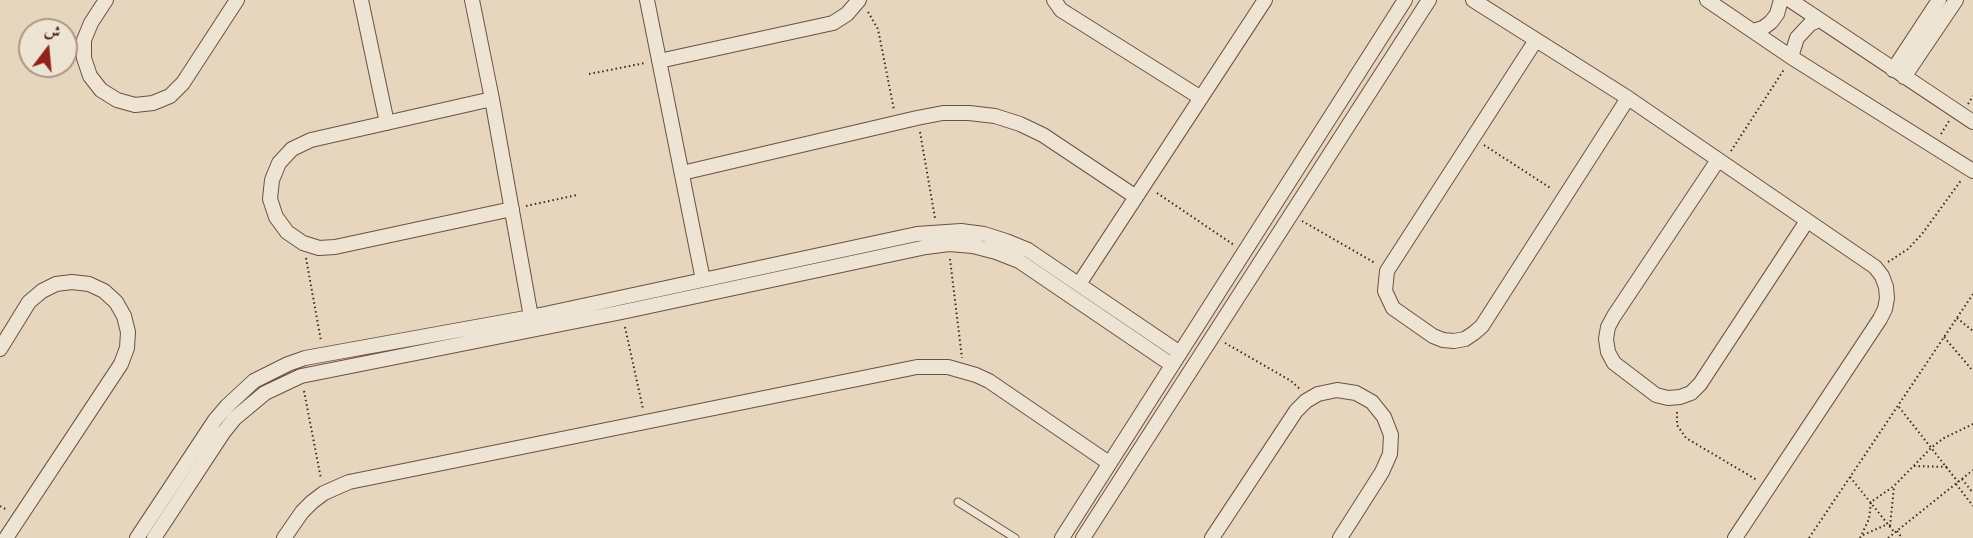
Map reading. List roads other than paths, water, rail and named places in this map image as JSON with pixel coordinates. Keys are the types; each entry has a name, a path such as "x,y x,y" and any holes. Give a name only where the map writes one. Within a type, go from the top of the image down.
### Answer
{"street":[{"path":"106,0 91,23 84,40 84,58 90,76 101,90 117,100 135,105 153,104 170,96 183,83 237,0"},
{"path":"361,0 387,123"},
{"path":"472,0 531,316"},
{"path":"647,0 703,280"},
{"path":"1054,0 1061,10 1201,98"},
{"path":"1062,538 1405,0"},
{"path":"1083,538 1429,0"},
{"path":"1473,0 1629,98 1875,267 1882,276 1887,298 1880,319 1735,538"},
{"path":"1707,0 1791,57 1971,170"},
{"path":"1753,31 1771,22 1777,14 1781,0"},
{"path":"1898,73 1939,0"},
{"path":"1898,73 1956,0"},
{"path":"659,61 832,23 847,14 858,1"},
{"path":"1079,284 1201,98 1258,2"},
{"path":"1796,2 1819,20 1973,122"},
{"path":"1791,57 1797,38 1810,24 1819,20"},
{"path":"1536,40 1388,271 1385,291 1393,308 1433,336 1443,340 1465,339 1482,326 1629,98"},
{"path":"492,99 311,140 292,149 279,163 272,180 270,199 276,217 287,232 303,243 319,248 335,247 512,208"},
{"path":"682,173 918,118 943,113 969,113 995,116 1043,135 1136,196"},
{"path":"1720,162 1614,316 1607,333 1608,352 1614,363 1656,394 1668,398 1680,398 1691,393 1700,384 1807,220"},
{"path":"137,538 215,420 233,399 254,381 296,361 531,316 917,234 961,231 984,234 1028,250 1079,284 1176,359"},
{"path":"154,538 235,418 265,393 301,376 622,312 926,247 949,244 973,246 1018,261 1176,359"},
{"path":"0,349 29,302 42,291 56,284 72,282 89,284 104,291 116,302 124,316 128,332 127,348 121,364 6,538"},
{"path":"284,538 302,512 324,493 362,478 917,367 933,366 963,370 989,381 1109,463"},
{"path":"1212,538 1296,411 1318,394 1337,390 1356,393 1372,402 1384,417 1390,435 1390,454 1382,472 1340,538"}],"lane":[{"path":"958,502 1015,538"}]}
